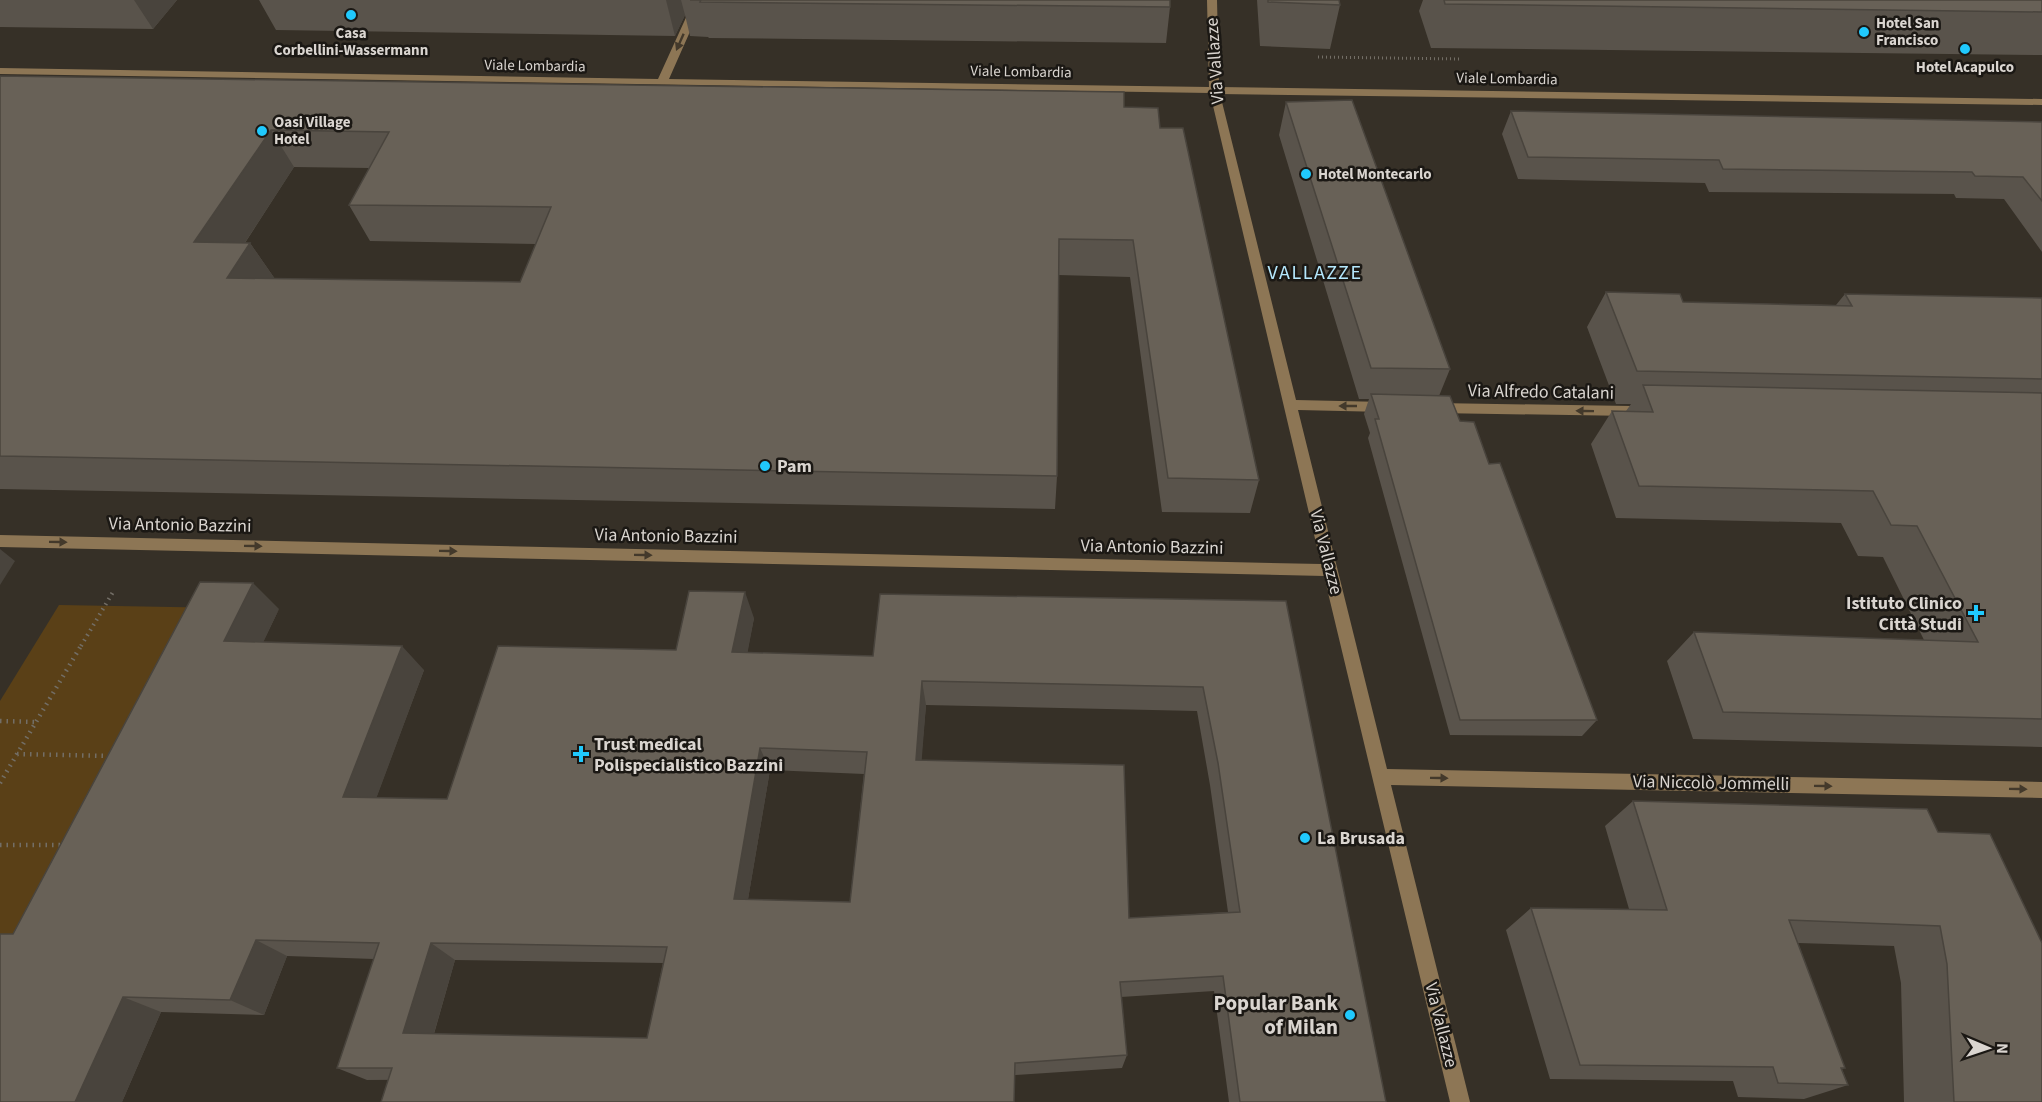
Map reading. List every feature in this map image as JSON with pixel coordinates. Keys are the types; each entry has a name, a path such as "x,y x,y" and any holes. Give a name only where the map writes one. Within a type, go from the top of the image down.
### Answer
{"street":[{"path":"662,83 699,0"},
{"name":"Via Vallazze","path":"1212,0 1214,89 1460,1102"},
{"name":"Viale Lombardia","path":"0,71 662,83 2042,102"},
{"path":"1291,405 1400,407"},
{"name":"Via Alfredo Catalani","path":"1424,407 1650,412"},
{"name":"Via Antonio Bazzini","path":"0,541 1330,570"},
{"name":"Via Niccolò Jommelli","path":"1381,777 2042,790"}],"path":[{"path":"1318,57 1461,59"},
{"path":"0,783 113,592"},
{"path":"0,721 36,722"},
{"path":"17,754 112,756 114,763"},
{"path":"0,845 59,847 67,842"}],"shaded area":[{"path":"59,605 228,608 125,813 0,950 0,701"}],"building":[{"path":"701,0 1170,0 1170,7 700,2"},
{"path":"1268,0 1339,0 1340,5 1268,2"},
{"path":"1444,0 2042,0 2042,12 1445,4"},
{"path":"0,76 1124,92 1124,107 1158,108 1160,128 1183,128 1259,480 1168,478 1133,240 1059,239 1057,476 0,456","holes":["271,130 389,132 349,205 551,207 520,282 227,278 250,243 194,242"]},
{"path":"1352,100 1450,369 1371,368 1286,102"},
{"path":"1511,111 2042,122 2042,201 2023,177 1975,176 1972,172 1723,169 1719,160 1528,157"},
{"path":"1606,292 1680,294 1683,302 1852,306 1845,294 2042,298 2042,379 1637,371"},
{"path":"1643,385 2042,393 2042,719 1723,712 1694,632 1978,642 1917,526 1891,525 1873,491 1639,486 1612,411 1653,412"},
{"path":"1371,394 1450,396 1460,421 1474,422 1489,464 1500,463 1597,720 1460,720 1375,419 1379,419"},
{"path":"200,582 253,583 224,641 402,646 343,797 447,799 498,646 676,650 689,591 745,592 732,652 873,656 880,594 1286,601 1386,1102 1240,1102 1223,976 1120,982 1127,1055 1015,1063 1014,1102 381,1102 392,1068 337,1068 379,943 256,940 230,1000 123,997 75,1102 0,1102 0,934 13,934","holes":["922,681 1203,687 1218,763 1240,912 1129,918 1124,765 916,760","760,748 867,752 850,902 734,899","431,943 667,947 647,1038 403,1033"]},
{"path":"1633,801 1927,809 1938,832 1990,834 2042,943 2042,1102 1954,1102 1947,964 1940,926 1789,920 1845,1068 1841,1068 1848,1085 1778,1083 1773,1067 1580,1065 1531,908 1667,910"}],"place":[{"name":"Casa Corbellini-Wassermann","path":"351,15"},
{"name":"Hotel San Francisco","path":"1864,32"},
{"name":"Hotel Acapulco","path":"1965,49"},
{"name":"Oasi Village Hotel","path":"262,131"},
{"name":"Hotel Montecarlo","path":"1306,174"},
{"name":"Pam","path":"765,466"},
{"name":"Istituto Clinico Città Studi","path":"1976,613"},
{"name":"Trust medical Polispecialistico Bazzini","path":"581,754"},
{"name":"La Brusada","path":"1305,838"},
{"name":"Popular Bank of Milan","path":"1350,1015"}],"district":[{"name":"VALLAZZE","path":"1315,273"}]}
